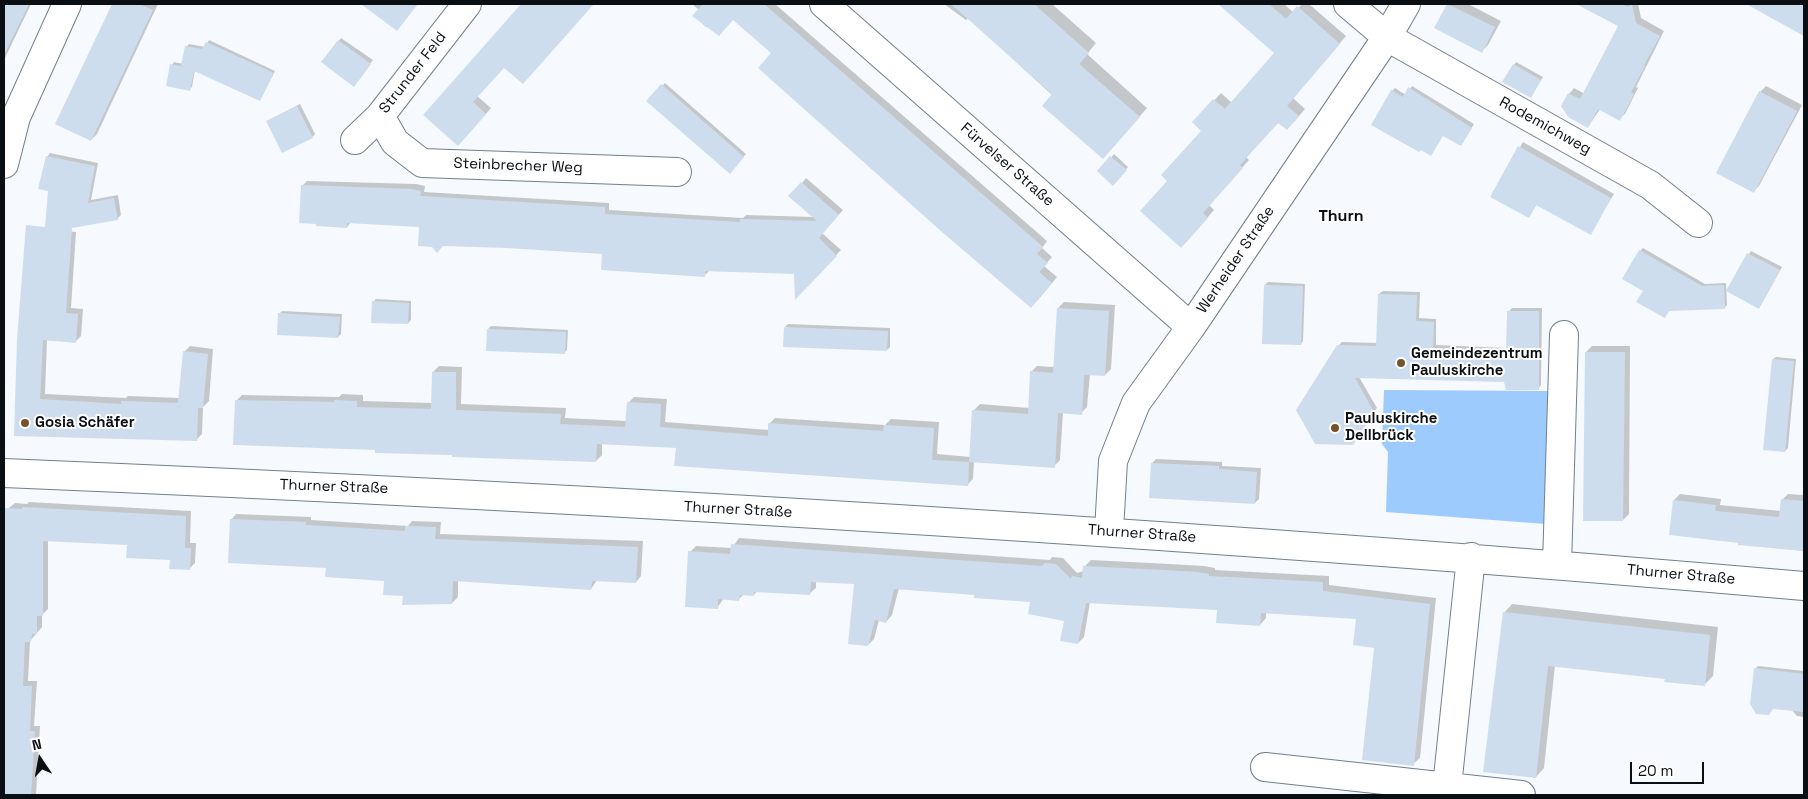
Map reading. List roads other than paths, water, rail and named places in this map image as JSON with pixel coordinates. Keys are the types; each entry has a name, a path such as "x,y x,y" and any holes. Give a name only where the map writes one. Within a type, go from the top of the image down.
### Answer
{"street":[{"path":"4,164 16,117 67,4"},
{"name":"Strunder Feld","path":"355,140 380,116 467,4"},
{"name":"Fürvelser Straße","path":"824,4 1191,327"},
{"name":"Rodemichweg","path":"1348,4 1387,37 1650,185 1698,223"},
{"name":"Werheider Straße","path":"1109,531 1113,461 1136,403 1191,327 1387,37 1406,4"},
{"name":"Steinbrecher Weg","path":"380,116 395,142 422,163 677,172"},
{"path":"1557,564 1564,335"},
{"name":"Thurner Straße","path":"4,473 380,489 1109,531 1557,564 1804,586"},
{"path":"1447,787 1471,558"},
{"path":"1265,767 1521,795"}],"place":[{"name":"Gemeindezentrum Pauluskirche","path":"1401,363"},
{"name":"Gosia Schäfer","path":"25,423"},
{"name":"Pauluskirche Dellbrück","path":"1335,428"}],"district":[{"name":"Thurn","path":"1341,217"}]}
